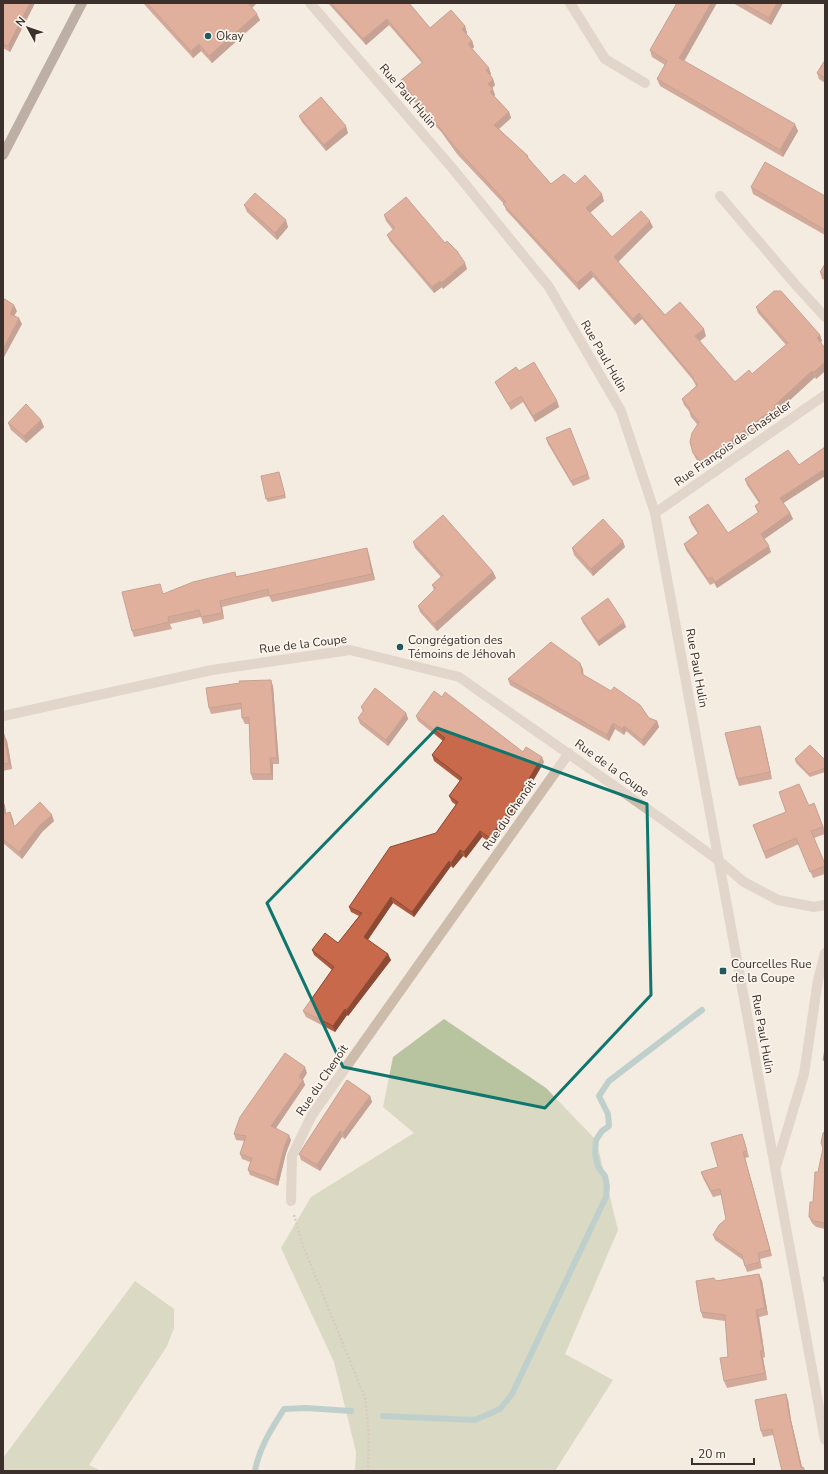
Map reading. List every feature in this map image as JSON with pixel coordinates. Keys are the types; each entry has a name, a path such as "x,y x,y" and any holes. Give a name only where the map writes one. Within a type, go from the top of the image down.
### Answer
{"main road":[{"path":"3,155 82,3"}],"street":[{"name":"Rue Paul Hulin","path":"310,3 453,168 549,288 621,411 655,513 825,1440"},
{"path":"570,3 605,59 645,82"},
{"path":"720,196 825,317"},
{"name":"Rue François de Chasteler","path":"655,513 825,395"},
{"name":"Rue de la Coupe","path":"3,716 212,670 350,650 459,677 570,753 718,860 744,882 778,900 814,907 825,905"},
{"name":"Rue du Chenoit","path":"291,1201 292,1156 312,1115 570,753"},
{"path":"775,1169 804,1074 818,980 825,953"}],"path":[{"path":"291,1201 303,1246 366,1398 369,1436 368,1471"}],"highlighted area":[{"path":"437,728 647,804 651,995 545,1108 343,1067 267,903"}],"green space":[{"path":"444,1019 546,1088 596,1140 618,1230 565,1354 613,1380 555,1471 355,1471 356,1452 334,1362 281,1248 311,1197 414,1133 383,1107 393,1057"},
{"path":"135,1281 174,1309 174,1328 167,1346 89,1465 101,1471 3,1471 3,1458"}],"building":[{"path":"3,3 30,3 8,46 3,44"},
{"name":"Okay","path":"147,3 248,3 257,14 209,56 199,44 191,51"},
{"path":"331,3 409,3 430,28 451,10 465,26 462,29 472,41 468,44 489,68 486,70 493,79 488,84 493,89 490,92 509,112 494,125 528,156 527,157 551,184 564,174 575,184 585,175 602,194 586,208 612,237 641,211 650,221 614,257 665,315 680,302 704,329 695,336 735,382 749,370 752,374 788,343 756,307 774,291 781,291 820,335 817,338 825,348 825,362 814,372 812,371 774,406 775,408 701,462 693,453 690,442 692,433 699,422 682,399 698,385 693,379 694,378 639,313 633,319 591,271 577,283 503,204 506,202 455,147 400,81 423,62 387,19 363,39"},
{"path":"677,3 711,3 679,58 795,124 780,150 657,79 667,61 650,50"},
{"path":"742,3 777,3 769,18"},
{"path":"825,60 825,78 817,73"},
{"path":"321,97 346,126 324,145 299,116"},
{"path":"765,162 825,196 825,230 751,187"},
{"path":"255,193 286,220 275,233 244,205"},
{"path":"406,197 445,243 447,241 457,251 465,263 441,283 440,281 432,287 387,235 395,228 384,215"},
{"path":"825,264 825,275 820,272"},
{"path":"3,298 14,305 10,314 19,318 3,349"},
{"path":"534,362 557,401 533,416 521,396 508,404 495,382 516,367 519,371"},
{"path":"26,404 41,420 24,436 8,423"},
{"path":"570,428 588,474 571,481 546,438"},
{"path":"825,447 825,473 823,470 780,498 790,513 761,534 769,546 715,582 712,577 708,579 684,544 699,533 689,517 708,504 728,533 759,512 755,506 760,502 745,479 788,450 799,465"},
{"path":"279,472 285,495 266,499 261,476"},
{"path":"443,515 493,572 434,624 418,606 436,588 432,585 443,575 413,542"},
{"path":"603,519 623,541 591,569 572,548"},
{"path":"367,548 372,574 269,596 268,589 220,601 222,613 201,617 199,610 168,617 169,622 132,631 122,592 160,584 163,594 193,582 235,572 236,577"},
{"path":"608,598 624,622 598,641 581,618"},
{"path":"551,642 580,663 582,674 611,691 614,687 640,705 649,718 657,721 642,740 624,726 622,729 613,723 607,735 508,679"},
{"path":"271,680 277,758 270,758 271,774 251,774 249,717 242,718 241,703 209,708 206,688 240,683 239,681"},
{"path":"375,688 406,713 386,740 358,718 364,710 361,707"},
{"path":"434,691 442,697 445,692 523,752 526,747 542,757 518,797 490,838 480,831 464,852 460,850 451,863 449,861 412,912 391,897 364,937 388,954 346,1011 345,1009 333,1026 303,1011 334,967 312,950 325,933 338,943 362,913 349,907 390,847 436,833 458,802 449,796 462,778 432,755 445,738 416,716"},
{"path":"760,726 770,772 737,779 725,733"},
{"path":"3,734 9,763 3,764"},
{"path":"810,745 825,760 825,768 809,774 795,759"},
{"path":"799,784 809,806 814,803 823,827 811,831 825,866 810,872 796,838 764,852 753,825 786,812 779,792"},
{"path":"3,801 5,814 10,812 14,827 40,802 52,815 40,825 19,852 3,839"},
{"path":"825,1049 825,1061 823,1060"},
{"path":"285,1053 305,1067 299,1077 303,1080 271,1126 289,1135 276,1180 248,1170 252,1158 240,1154 246,1136 234,1134 240,1117"},
{"path":"347,1080 370,1096 343,1133 340,1131 317,1165 299,1154"},
{"path":"825,1131 825,1223 814,1221 809,1217 810,1202 813,1202 815,1172 818,1172 823,1148 821,1143 823,1133"},
{"path":"742,1134 747,1151 743,1152 770,1250 758,1253 760,1262 745,1266 742,1255 713,1235 719,1225 726,1219 720,1189 711,1191 701,1172 718,1167 711,1143"},
{"path":"759,1274 765,1308 756,1310 763,1351 760,1351 765,1373 724,1381 720,1358 728,1357 725,1315 701,1312 696,1281 714,1278 716,1281"},
{"path":"786,1394 801,1468 803,1467 805,1471 782,1471 772,1429 761,1431 755,1400"}],"waterway":[{"path":"383,1416 475,1420 500,1409 512,1394 606,1197 607,1186 605,1176 598,1167 595,1153 596,1140 602,1131 609,1126 608,1114 599,1096 609,1081 702,1010"},
{"path":"255,1471 263,1446 284,1409 306,1408 351,1411"}],"place":[{"name":"Okay","path":"208,36"},
{"name":"Congrégation des Témoins de Jéhovah","path":"400,647"},
{"name":"Courcelles Rue de la Coupe","path":"723,971"}]}
